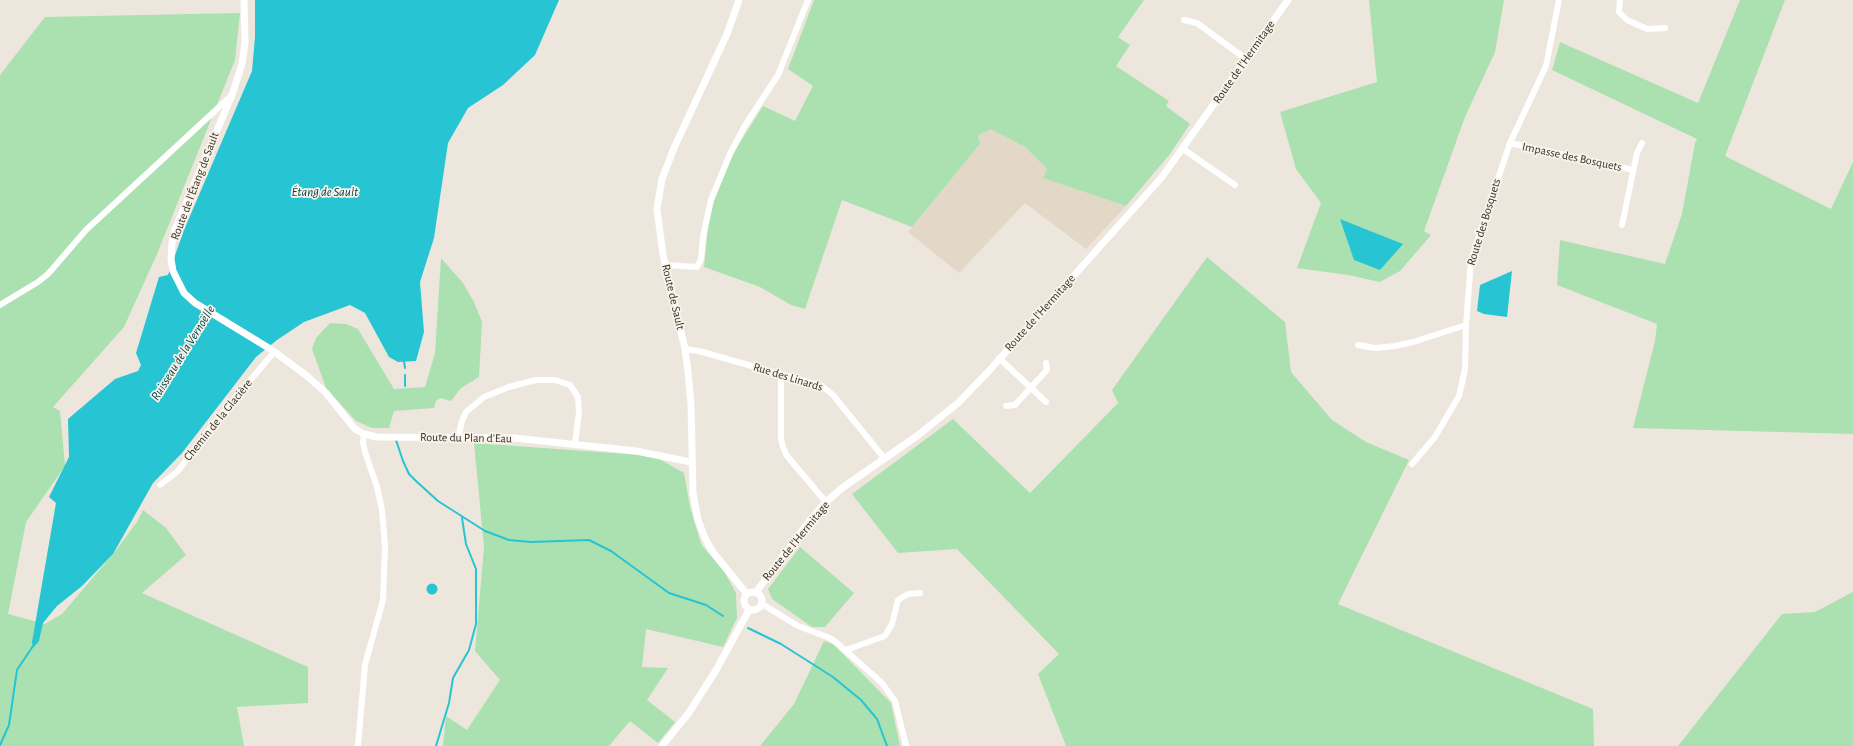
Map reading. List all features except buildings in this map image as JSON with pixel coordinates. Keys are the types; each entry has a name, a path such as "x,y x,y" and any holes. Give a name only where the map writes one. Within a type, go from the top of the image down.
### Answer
{"street":[{"name":"Route de l'Étang de Sault","path":"244,0 244,50 242,64 232,95 175,229 171,259 177,282 184,293 195,303 273,351"},
{"name":"Route de Sault","path":"739,0 727,34 674,148 662,179 657,208 658,225 665,264 685,349 691,404 691,462 693,493 698,520 704,538 712,551 747,594"},
{"path":"665,264 697,267 701,259 703,236 711,200 730,154 744,127 778,75 808,0"},
{"name":"Route de l'Hermitage","path":"756,592 810,520 826,502 842,488 917,436 958,403 1162,177 1288,0"},
{"name":"Route des Bosquets","path":"1412,464 1435,437 1459,396 1465,369 1466,325 1471,260 1510,143 1546,66 1559,0"},
{"path":"1620,0 1619,12 1627,20 1648,29 1665,28"},
{"path":"1184,20 1197,23 1246,59"},
{"path":"0,305 38,282 48,274 86,230 232,95"},
{"name":"Impasse des Bosquets","path":"1510,143 1633,170"},
{"name":"Impasse des Bosquets","path":"1622,225 1637,153 1642,143"},
{"path":"1183,149 1235,186"},
{"path":"1358,344 1375,348 1396,346 1466,325"},
{"name":"Rue des Linards","path":"685,349 699,351 822,386 828,390 884,458"},
{"path":"273,351 317,384 355,428 364,434 363,442 365,452 377,487 382,510 385,546 383,600 365,665 358,746"},
{"name":"Chemin de la Glacière","path":"160,485 178,471 211,427 273,351"},
{"path":"999,358 1046,402"},
{"path":"1006,406 1015,405 1047,370 1046,363"},
{"path":"781,374 781,432 783,448 787,456 826,502"},
{"path":"458,438 466,412 484,397 509,387 536,380 555,380 570,385 578,397 579,412 575,444"},
{"name":"Route du Plan d'Eau","path":"364,434 376,437 514,438 651,453 691,462"},
{"path":"756,592 761,595 762,604 758,609 750,610 744,602 747,594 756,592"},
{"path":"846,650 885,636 892,624 898,600 908,594 920,593"},
{"path":"762,604 798,626 830,638 846,650 881,682 896,703 906,746"},
{"path":"662,746 688,714 715,672 750,610"}],"shaded area":[{"path":"991,128 1025,147 1047,169 1044,178 1126,206 1086,249 1025,203 959,273 908,232 980,144 978,135"}],"green space":[{"path":"814,0 1144,0 1118,37 1130,45 1116,66 1169,101 1166,106 1190,124 1170,154 1126,206 1043,178 1047,169 1025,147 991,129 978,135 980,144 912,227 842,200 805,309 791,305 760,287 704,267 711,197 734,152 763,106 795,121 813,86 788,69"},
{"path":"1369,0 1504,0 1495,52 1465,117 1424,231 1431,235 1400,271 1380,282 1348,275 1297,268 1321,203 1296,169 1280,112 1377,82"},
{"path":"1740,0 1785,0 1725,156 1831,209 1853,162 1853,434 1633,428 1655,341 1657,324 1557,285 1560,240 1665,264 1682,214 1697,139 1552,70 1560,42 1698,103"},
{"path":"240,13 235,60 157,254 124,327 53,407 60,411 65,466 26,522 8,614 45,624 62,614 113,554 137,522 143,510 166,528 186,555 142,593 308,667 308,703 237,707 244,746 0,746 0,75 45,17"},
{"path":"1207,257 1285,322 1291,372 1332,420 1366,442 1409,460 1338,604 1593,709 1594,746 1066,746 1038,674 1059,654 957,549 898,553 852,494 953,419 1030,493 1118,403 1112,390"},
{"path":"441,258 463,283 474,302 482,322 479,377 461,388 451,401 440,398 436,401 434,408 394,411 389,428 372,428 356,421 326,388 312,349 316,338 330,323 346,324 358,329 394,389 425,387 435,353"},
{"path":"474,443 654,456 684,473 690,507 701,544 725,573 736,593 737,618 723,647 646,629 642,667 668,668 647,700 675,722 658,743 630,721 609,746 443,746 446,716 467,730 500,680 475,651 484,547"},
{"path":"800,547 854,593 825,627 812,627 772,599 768,589"},
{"path":"1853,592 1853,746 1678,746 1782,614 1815,612"},
{"path":"824,641 833,644 891,703 900,746 760,746 794,704"}],"water":[{"name":"Étang de Sault","path":"255,0 559,0 535,55 503,85 468,108 448,143 434,238 420,282 424,332 416,361 398,362 389,357 365,313 350,305 304,322 277,340 256,357 182,453 153,483 113,554 82,586 57,606 43,623 39,641 33,648 32,642 56,503 49,497 69,457 68,419 115,379 138,371 141,365 136,353 159,277 168,275 184,230 252,71 255,37"},
{"path":"1340,219 1403,244 1380,270 1354,260"},
{"path":"1512,271 1507,317 1484,314 1477,311 1480,285"},
{"path":"430,584 434,584 436,585 436,593 430,594 427,591 427,587"}],"waterway":[{"path":"404,361 405,368"},
{"path":"405,375 405,386"},
{"path":"396,440 409,474 438,501 485,531 509,540 531,542 589,540 611,551 669,593 706,605 723,616"},
{"path":"436,746 449,703 453,678 469,650 476,624 476,569 466,544 462,518"},
{"path":"748,628 781,644 833,677 861,700 877,719 887,746"},
{"name":"Ruisseau de la Vernoëlle","path":"0,745 9,725 17,670 33,646"}]}
